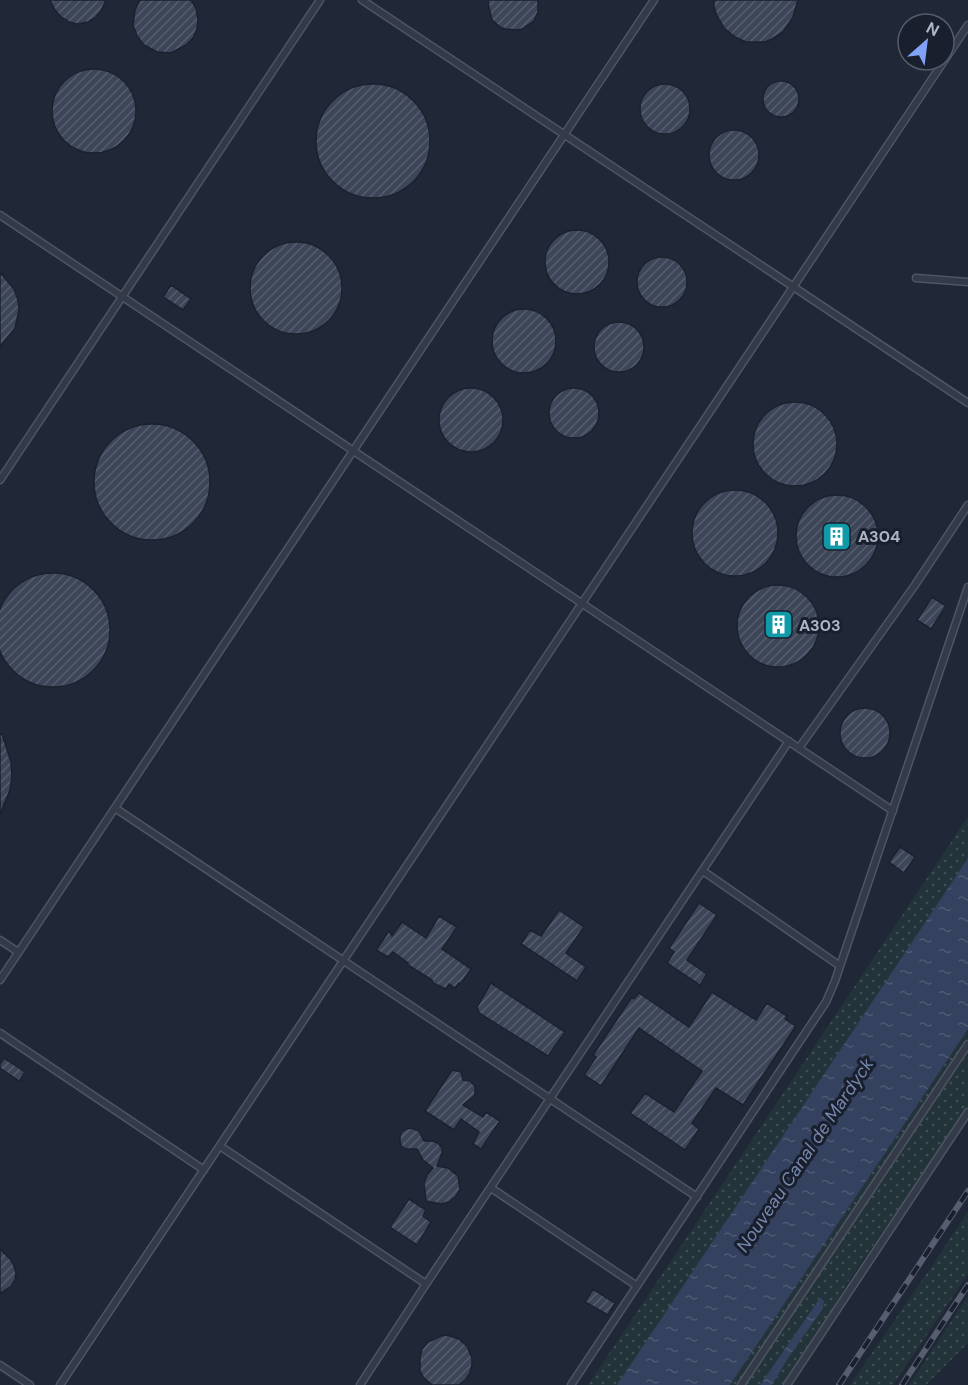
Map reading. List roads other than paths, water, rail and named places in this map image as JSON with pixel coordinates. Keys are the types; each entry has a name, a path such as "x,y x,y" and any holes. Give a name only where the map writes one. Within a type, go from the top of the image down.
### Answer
{"lane":[{"path":"0,480 320,0"},
{"path":"362,0 968,403"},
{"path":"0,980 654,0"},
{"path":"60,1385 968,25"},
{"path":"0,215 893,811"},
{"path":"916,278 968,282"},
{"path":"799,747 915,585 968,505"},
{"path":"571,1385 830,996 968,587"},
{"path":"360,1385 789,741"},
{"path":"115,808 697,1197"},
{"path":"703,871 840,966"},
{"path":"0,940 18,952"},
{"path":"0,1033 204,1170"},
{"path":"741,1385 968,1044"},
{"path":"787,1385 968,1112"},
{"path":"220,1146 426,1284"},
{"path":"491,1188 637,1286"},
{"path":"0,1365 30,1385"}],"water":[{"name":"Nouveau Canal de Mardyck","path":"968,858 968,1029 730,1385 617,1385"},
{"path":"820,1298 824,1301 822,1310 772,1385 760,1385"}],"railway":[{"path":"839,1385 968,1191"},
{"path":"902,1385 968,1285"}],"place":[{"name":"A304","path":"837,536"},
{"name":"A303","path":"778,625"}]}
